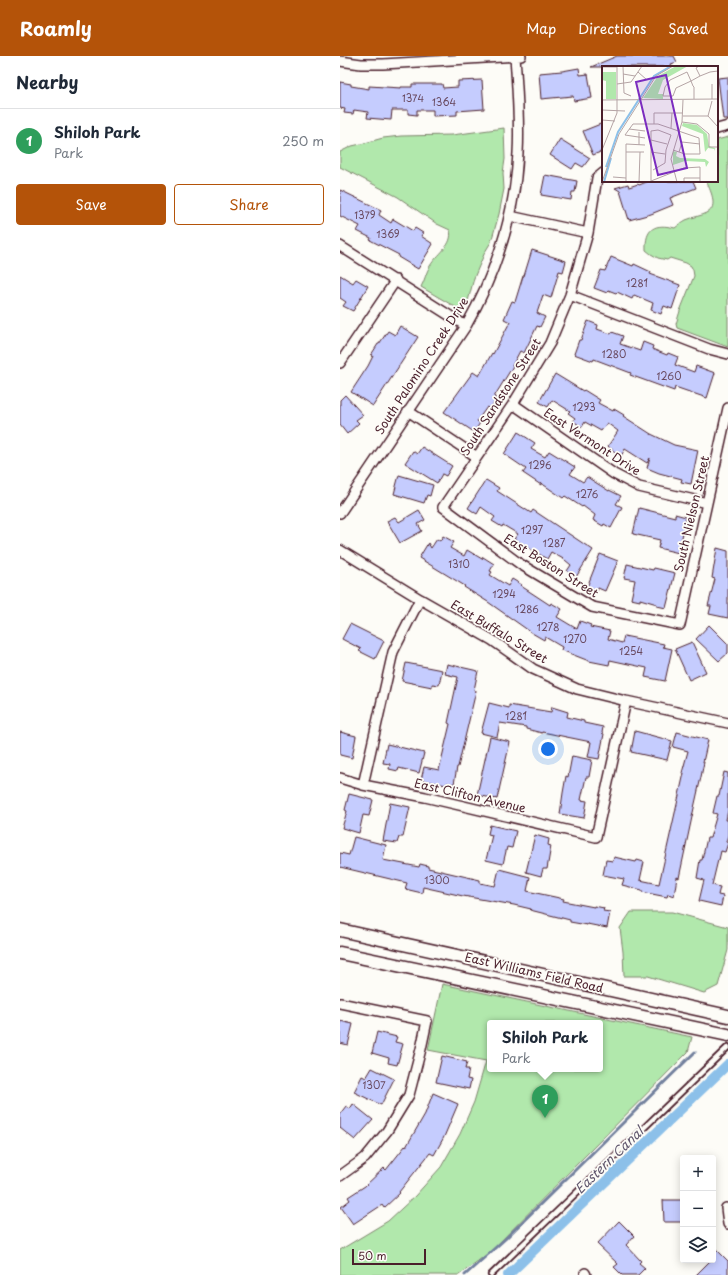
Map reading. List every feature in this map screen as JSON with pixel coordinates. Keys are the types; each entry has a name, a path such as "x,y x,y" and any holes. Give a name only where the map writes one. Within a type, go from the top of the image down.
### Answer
{"main road":[{"name":"East Williams Field Road","path":"340,930 728,1016"},
{"name":"East Williams Field Road","path":"340,953 728,1035"}],"street":[{"path":"340,61 361,64 383,64 517,56"},
{"name":"South Palomino Creek Drive","path":"340,513 466,326 476,308 494,267 510,216 516,182 519,152 517,56"},
{"path":"718,129 728,126"},
{"name":"South Sandstone Street","path":"443,507 513,404 550,343 570,295 588,233 600,176"},
{"path":"510,216 588,233"},
{"path":"340,246 396,280 466,326"},
{"path":"340,363 396,280"},
{"path":"570,295 709,349 728,354"},
{"name":"East Vermont Drive","path":"513,404 614,474 639,487 707,503"},
{"name":"South Nielson Street","path":"680,625 728,408"},
{"path":"408,412 477,457"},
{"name":"East Boston Street","path":"443,507 520,564 592,607 680,625"},
{"name":"East Buffalo Street","path":"340,550 420,599 492,640 532,669 577,689 728,723"},
{"path":"363,785 393,652 420,599"},
{"name":"East Clifton Avenue","path":"340,778 363,785 596,837 626,701"},
{"path":"340,1003 428,1021 409,1095 387,1131 365,1158 340,1176"},
{"path":"726,1208 728,1224"}],"lane":[{"path":"491,1275 728,1047"}],"green space":[{"path":"504,128 504,189 499,214 491,242 474,278 467,305 465,307 457,308 421,287 430,266 450,240 450,230 437,224 398,197 340,167 340,152 352,146 383,138 401,136 452,135"},
{"path":"728,137 728,347 677,328 676,324 680,311 694,276 693,270 691,266 686,263 670,258 667,260 658,258 646,250 647,237 649,232 653,229 662,226 675,228 686,220 705,214 711,210 713,202 706,182 718,182 718,140"},
{"path":"631,912 672,912 728,927 728,950 718,986 704,993 648,976 624,976 620,928"},
{"path":"442,984 692,1037 688,1052 490,1252 459,1275 340,1275 340,1250 388,1221 415,1196 441,1167 460,1134 474,1102 486,1061 428,1050"}],"building":[{"path":"617,56 674,56 677,62 671,64 672,66 591,67"},
{"path":"579,68 580,75 588,74 592,98 574,101 573,96 541,99 539,73"},
{"path":"728,77 728,119 723,119 718,78"},
{"path":"482,80 484,109 457,111 457,115 433,116 433,110 417,110 417,115 408,114 408,110 392,110 391,120 367,118 368,112 354,110 353,114 344,113 345,109 340,108 340,82 351,84 351,86 369,89 369,86 401,88 412,87 412,84 442,84 443,88 458,87 458,81"},
{"path":"602,123 602,151 593,155 583,131"},
{"path":"560,139 590,158 583,167 576,163 572,169 550,155"},
{"path":"545,175 577,181 575,192 572,192 571,200 541,195"},
{"path":"646,182 693,182 696,188 670,198 673,205 651,214 629,220 620,191 615,188 628,184 629,187"},
{"path":"340,190 381,210 379,215 391,223 393,219 413,231 415,228 423,233 421,236 433,244 418,269 398,257 399,255 370,240 371,238 357,231 360,226 340,216"},
{"path":"532,250 566,261 563,272 559,271 551,298 543,295 537,313 545,317 540,327 537,326 524,353 520,351 513,366 494,397 497,399 490,409 487,407 477,421 480,423 474,432 444,412 473,372 479,376 492,353 493,354 510,322 504,319 512,301 515,302"},
{"path":"611,257 633,266 634,264 651,272 650,274 680,285 672,309 664,306 661,314 651,310 653,303 634,295 632,299 617,292 608,290 607,293 594,288 601,270 605,271"},
{"path":"340,275 353,283 356,279 368,286 353,311 343,306 346,302 340,298"},
{"path":"588,321 598,325 597,329 623,336 620,344 640,351 643,342 653,346 652,349 667,355 668,353 678,357 675,365 694,372 696,366 715,373 707,398 675,387 674,391 630,375 631,373 594,359 593,361 574,354"},
{"path":"400,326 418,337 373,406 351,392 368,366 373,356 371,355 378,344 388,331 395,335"},
{"path":"555,374 600,400 598,403 613,411 614,409 624,415 623,416 651,434 674,445 698,450 691,484 681,482 682,479 647,468 650,458 647,463 625,449 621,456 611,449 608,446 618,431 607,423 601,431 585,422 582,427 573,421 575,418 568,413 570,411 552,400 548,407 539,402"},
{"path":"345,395 363,415 356,420 359,423 347,434 340,425 340,400"},
{"path":"518,432 535,443 531,449 545,457 549,451 575,467 570,474 583,482 587,477 609,491 621,496 616,504 622,507 611,528 604,524 603,526 593,520 595,515 583,506 582,507 565,496 563,498 523,473 526,469 504,454"},
{"path":"422,447 452,466 446,476 442,474 437,483 405,463 413,451 417,454"},
{"path":"399,475 433,485 430,496 427,495 424,503 394,494"},
{"path":"486,480 499,488 497,491 531,513 533,510 593,550 576,577 567,571 571,565 565,560 551,552 547,559 514,539 518,534 503,525 502,527 492,521 495,517 481,507 477,514 468,508"},
{"path":"639,508 675,517 675,514 686,517 679,553 658,548 660,540 633,534"},
{"path":"419,510 425,520 418,524 422,531 400,543 387,521 395,517 399,522"},
{"path":"443,536 454,542 450,548 464,556 467,550 494,564 490,571 492,572 490,575 508,586 512,579 550,605 551,603 562,609 557,617 577,629 580,621 591,625 590,627 610,631 608,639 622,643 624,636 664,644 663,647 672,649 665,681 645,677 647,668 610,660 609,665 589,661 561,650 562,647 545,637 544,640 532,633 464,587 465,586 419,558 428,543 431,548 437,539 440,541"},
{"path":"717,548 728,551 728,618 709,614 711,606 708,606 715,579 712,578"},
{"path":"600,554 618,561 605,591 598,588 597,591 587,587"},
{"path":"627,564 675,573 666,608 640,599 640,601 631,599 635,580 624,578"},
{"path":"350,624 384,641 375,659 359,651 361,649 342,639"},
{"path":"709,625 728,644 728,653 719,661 696,639"},
{"path":"692,642 706,672 689,680 675,649"},
{"path":"406,663 442,670 439,685 432,684 432,687 402,681"},
{"path":"447,664 478,671 474,690 476,691 454,784 447,783 446,785 421,780 424,767 439,770 450,724 448,723 458,677 445,674"},
{"path":"489,703 509,708 509,705 551,712 552,707 568,712 567,717 584,721 584,723 603,727 602,733 604,734 599,759 588,757 591,742 542,733 526,729 526,727 500,723 497,737 481,733"},
{"path":"635,731 672,741 667,760 631,752"},
{"path":"340,732 356,736 352,758 340,755"},
{"path":"677,732 708,740 679,878 677,877 674,896 668,894 667,897 642,892 642,890 622,885 624,879 603,875 606,860 613,861 614,857 636,862 637,860 644,862 640,880 659,884 688,751 673,747"},
{"path":"490,737 510,742 497,799 477,795"},
{"path":"387,744 424,753 419,773 399,768 398,771 389,769 390,764 383,763"},
{"path":"572,756 592,760 589,777 586,777 581,800 587,801 584,818 560,814 566,776 568,777"},
{"path":"724,772 728,773 728,810 726,820 728,820 728,835 726,842 728,843 725,852 721,851 712,885 720,887 718,895 723,896 721,906 699,901 704,880 697,878 700,860 702,860 707,838 710,838 717,814 713,813 717,796 719,796"},
{"path":"349,794 373,800 369,816 363,815 359,833 342,828 347,811 345,810"},
{"path":"390,803 410,807 403,837 399,837 397,843 383,841"},
{"path":"490,825 516,831 512,848 507,847 503,864 486,860 492,835 488,834"},
{"path":"535,835 549,839 548,845 551,846 547,869 543,869 541,876 526,872"},
{"path":"354,837 386,845 383,860 419,867 420,864 428,866 428,868 480,880 480,883 495,886 499,869 530,877 527,891 564,899 563,901 604,908 603,911 610,912 607,928 570,922 570,920 514,905 423,887 422,893 405,889 407,883 340,867 340,853 349,855"},
{"path":"340,1021 353,1024 348,1045 340,1043"},
{"path":"377,1032 397,1037 395,1042 403,1044 397,1065 388,1063 389,1058 372,1053"},
{"path":"442,1056 467,1062 465,1069 469,1069 467,1079 471,1080 469,1089 436,1082"},
{"path":"372,1068 394,1079 381,1105 354,1092 362,1076 366,1078"},
{"path":"433,1093 458,1104 444,1137 434,1155 430,1153 399,1192 400,1193 384,1208 382,1205 353,1224 341,1207 350,1200 348,1197 365,1186 384,1168 386,1170 405,1146 406,1147 425,1114"},
{"path":"353,1104 373,1120 355,1140 340,1128 340,1114 346,1106 350,1109"},
{"path":"663,1200 680,1200 680,1222 664,1222"},
{"path":"619,1221 634,1236 626,1245 641,1261 639,1263 645,1268 638,1275 622,1275 614,1267 618,1264 597,1244"},
{"path":"716,1249 728,1261 728,1275 696,1275 708,1263 716,1263"}],"waterway":[{"path":"465,1275 505,1239 695,1052"},
{"name":"Eastern Canal","path":"508,1275 728,1064"}],"place":[{"name":"Shiloh Park","path":"545,1118"}]}
